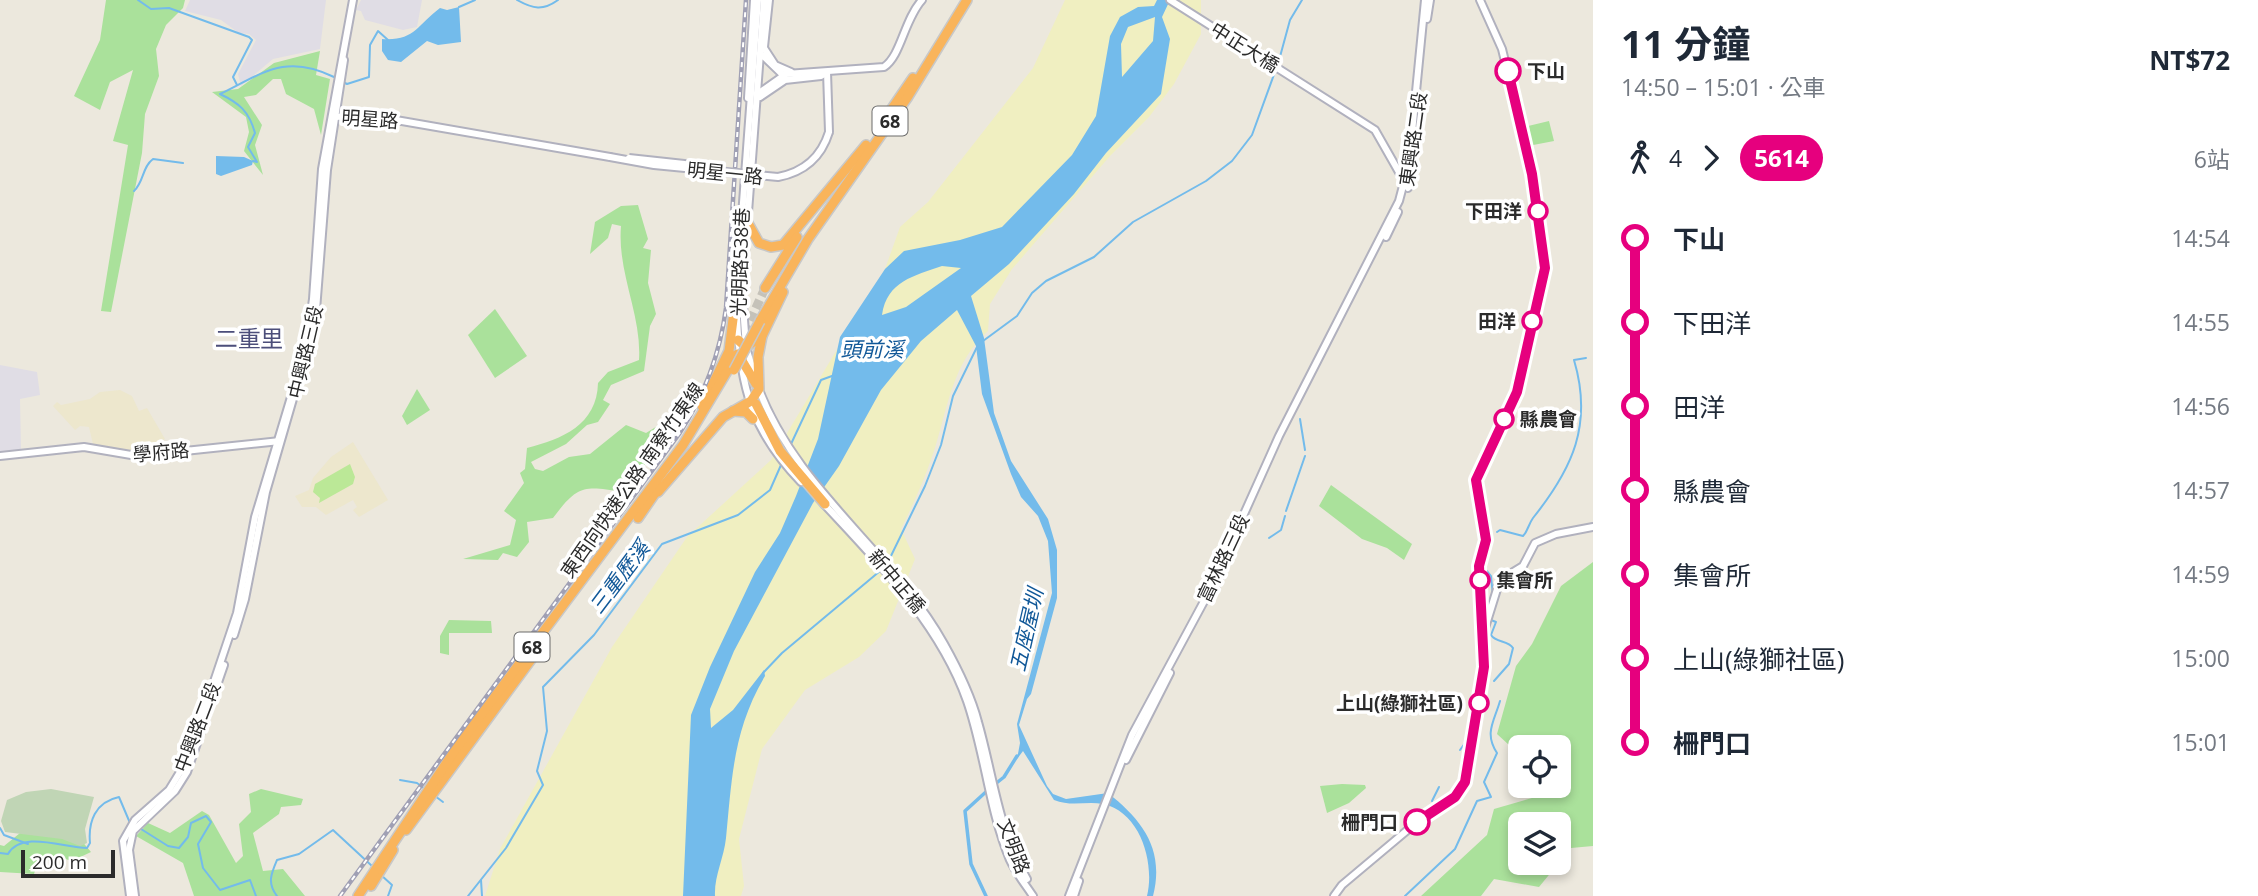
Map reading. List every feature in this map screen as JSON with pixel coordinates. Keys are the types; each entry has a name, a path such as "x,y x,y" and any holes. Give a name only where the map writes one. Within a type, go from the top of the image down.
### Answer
{"highway":[{"name":"東西向快速公路 南寮竹東線","path":"759,319 805,233 924,62 960,0"},
{"name":"東西向快速公路 南寮竹東線","path":"358,896 457,747 592,570 696,426 808,239 907,99 967,0"},
{"path":"745,218 759,243 776,247 788,240 866,145"},
{"path":"765,288 814,208"},
{"path":"650,502 732,411 752,403 759,389 762,336 808,239"},
{"path":"730,366 729,351 736,296"},
{"path":"730,366 742,350 762,336"},
{"path":"738,340 759,389"},
{"name":"東西向快速公路 南寮竹東線","path":"365,896 396,839 650,502 709,414 730,366"},
{"path":"752,403 780,451 825,504"},
{"path":"732,411 746,412 754,419"}],"street":[{"name":"中興路三段","path":"246,582 280,441 315,323 332,116 355,0"},
{"path":"750,103 747,95 756,0"},
{"path":"750,103 756,0"},
{"path":"767,0 761,38 762,52 772,68 783,75 875,69 891,62 905,24 922,0"},
{"name":"光明路538巷","path":"754,419 742,350 741,292 745,218 767,0"},
{"name":"中正大橋","path":"1170,0 1376,130 1407,185"},
{"name":"東興路二段","path":"1407,185 1424,0"},
{"name":"東興路二段","path":"1329,344 1407,185 1430,0"},
{"path":"1334,896 1342,886 1429,812 1461,792 1469,762 1483,678 1479,566 1486,540 1476,480 1517,392 1545,260 1532,174 1507,66 1480,0"},
{"path":"751,37 755,45 778,67 795,75"},
{"name":"明星一路","path":"410,122 654,165 778,177 796,173 812,162 822,149 827,132 827,72"},
{"path":"750,103 783,75"},
{"path":"757,97 795,75"},
{"name":"光明路538巷","path":"738,340 736,296 750,103"},
{"name":"明星路","path":"332,116 367,116 410,122"},
{"name":"富林路三段","path":"1071,896 1118,772 1214,591 1282,438 1329,344"},
{"name":"新中正橋","path":"759,389 775,427 798,463 918,603 941,638 971,697 994,795"},
{"name":"新中正橋","path":"754,419 790,470 825,504 909,601 939,644 968,703 994,795"},
{"name":"學府路","path":"0,456 88,447 137,456 280,441"},
{"path":"1482,636 1498,586 1505,577 1523,566 1535,543 1556,534 1593,527"},
{"name":"中興路二段","path":"130,896 129,850 133,831 175,791 187,772 212,707 246,582"},
{"name":"文明路","path":"994,795 1002,836 1017,873 1033,896"},
{"name":"文明路","path":"994,795 1014,857 1033,896"},
{"name":"中興路二段","path":"130,882 135,896"}],"shaded area":[{"path":"190,0 326,0 320,49 273,59 241,86 238,74 256,40 249,34 239,33 221,20 185,11"},
{"path":"361,0 422,0 417,27 403,30 365,20 361,11 356,10"},
{"path":"0,365 37,372 40,395 20,399 21,450 0,453"},
{"path":"120,390 132,396 139,411 147,408 165,439 160,442 162,448 129,451 93,444 89,427 80,426 75,430 53,406 57,402 61,405 90,399 100,392"},
{"path":"353,442 388,500 359,517 353,510 357,507 353,500 326,515 316,507 302,507 295,496 309,490 313,478 331,457"},
{"path":"51,789 94,797 85,829 87,843 80,846 62,839 5,832 1,821 7,800 26,792"}],"green space":[{"path":"106,0 185,0 183,8 166,25 156,49 159,76 145,114 142,153 111,312 101,311 128,145 113,141 133,70 110,82 100,110 74,96 100,40"},
{"path":"320,51 316,75 330,79 321,135 314,109 286,94 281,79 273,79 256,95 244,97 262,125 255,145 263,175 244,151 249,132 246,117 212,92 238,89 274,63"},
{"path":"1549,121 1554,141 1528,146 1524,127"},
{"path":"638,205 648,239 643,248 651,250 648,283 656,314 650,326 644,371 611,385 603,400 610,404 598,422 587,425 566,444 531,462 535,469 543,471 569,457 590,454 626,425 646,433 664,422 660,441 649,460 622,492 582,490 568,499 553,518 527,522 529,542 517,557 503,553 498,560 463,559 510,545 516,520 504,511 524,483 520,473 525,469 527,448 565,435 575,428 591,410 598,383 608,372 639,360 637,327 623,260 621,226 612,224 608,238 590,254 595,222 621,206"},
{"path":"495,309 527,356 495,378 468,335"},
{"path":"417,389 430,410 407,425 402,416"},
{"path":"350,464 355,477 353,484 319,503 320,498 313,492 315,484"},
{"path":"1331,485 1412,544 1404,560 1387,548 1362,539 1319,506"},
{"path":"1593,562 1593,846 1571,848 1571,812 1508,812 1508,875 1549,875 1539,887 1494,879 1481,896 1421,896 1487,835 1494,809 1532,798 1571,798 1571,735 1508,735 1508,744 1497,734 1516,666 1532,644 1561,586"},
{"path":"449,620 491,621 492,633 449,633 449,655 440,653 440,636"},
{"path":"1365,785 1366,788 1349,803 1327,813 1320,786"},
{"path":"261,789 303,799 301,805 281,807 279,814 253,833 263,871 283,869 305,896 194,896 183,863 136,836 148,823 170,833 202,811 209,815 236,863 243,856 239,824 251,812 249,794"},
{"path":"70,827 91,852 72,861 59,857 37,864 34,874 0,872 0,845 4,846 25,829"}],"sand":[{"path":"1065,0 1201,0 1201,34 1174,84 1149,117 1110,156 1012,269 990,304 988,331 976,343 959,371 928,469 901,529 915,559 886,631 859,657 805,690 762,749 739,839 744,886 741,896 485,896 500,849 612,647 687,537 771,460 885,269 900,227 928,202 1033,68"}],"water":[{"name":"頭前溪","path":"1157,0 1170,0 1162,17 1170,39 1161,94 1009,264 971,296 984,338 994,413 1011,461 1048,519 1057,550 1057,598 1031,694 1019,725 1053,794 1066,799 1108,793 1140,825 1148,837 1156,864 1153,896 1147,896 1147,855 1136,828 1127,817 1103,804 1054,800 1023,751 1017,759 1020,743 1017,724 1052,593 1048,541 1038,516 1021,497 1011,474 982,394 976,346 957,310 921,341 881,390 839,466 813,503 734,651 710,709 711,728 733,710 764,670 765,676 754,696 740,735 715,896 683,896 691,715 710,667 755,572 780,533 796,496 818,439 840,337 885,269 904,251 960,240 1002,227 1072,155 1096,116 1110,36 1120,17 1138,7 1154,6","holes":["1155,17 1153,41 1122,77 1121,44 1128,27","942,266 961,268 906,307 882,315 885,304 896,287 912,277"]},
{"path":"459,7 461,42 438,45 427,41 401,62 388,60 382,51 382,39 402,38 440,8 447,10"},
{"path":"216,156 244,157 253,161 252,165 221,176 216,174"}],"waterway":[{"path":"138,0 151,9 169,8 249,37 252,40 233,77 237,85"},
{"path":"459,7 475,0"},
{"path":"517,0 538,8 558,0"},
{"path":"1278,64 1290,20 1302,0"},
{"path":"343,82 347,84 369,77 370,45 378,31 388,40"},
{"path":"253,161 257,162 248,147 255,133 250,119 238,104 220,94 262,73 288,66 317,70 334,77"},
{"path":"983,341 1017,316 1032,293 1046,281 1094,257 1133,222 1206,181 1232,161 1252,135 1276,69"},
{"path":"134,191 153,159 183,163"},
{"path":"888,562 925,486 941,445 953,396 977,347"},
{"path":"1497,532 1500,530 1523,536 1569,463 1580,425 1581,405 1574,360 1586,358"},
{"name":"三重歷溪","path":"791,444 821,380 832,376"},
{"path":"1300,419 1305,450"},
{"path":"1286,511 1305,456"},
{"name":"三重歷溪","path":"468,896 506,848 543,785 537,771 547,731 543,687 594,635 662,544 738,515 770,490 781,465"},
{"path":"1269,538 1281,530 1285,516"},
{"path":"1492,535 1483,566 1491,576 1493,596"},
{"path":"763,673 782,653 880,571"},
{"path":"1491,620 1496,622 1491,635 1513,648 1509,664 1494,681"},
{"path":"1405,896 1455,849 1477,801 1491,797 1484,782 1497,753 1491,733 1500,701"},
{"path":"1460,750 1468,739"},
{"path":"994,785 1004,777 1017,756"},
{"path":"400,780 417,783 425,789"},
{"path":"1432,801 1439,787"},
{"path":"986,896 971,864 965,811 988,790"},
{"path":"435,796 443,802"},
{"name":"三重歷溪","path":"0,853 8,854 14,847 33,842 87,848 95,814 104,803 119,797 130,823"},
{"name":"三重歷溪","path":"141,829 168,846 179,848 188,837 191,823 206,816 211,822 198,844 203,868 220,890 250,880 256,896"},
{"path":"0,828 4,835 28,844"},
{"name":"三重歷溪","path":"277,896 271,878 277,860 299,854 333,830 372,866"},
{"name":"三重歷溪","path":"381,875 392,885 388,896"},
{"path":"481,880 482,896"}],"tunnel":[{"path":"755,399 743,337 765,288"}],"railway":[{"path":"340,896 679,434 703,390 720,342 726,308 746,0"}],"bus line":[{"name":"5614","path":"1417,822 1461,792 1465,782 1484,667 1479,566 1486,540 1476,480 1517,392 1545,268 1545,252 1532,174 1508,71"}],"place":[{"name":"下山","path":"1508,71"},
{"name":"下田洋","path":"1538,211"},
{"name":"田洋","path":"1532,321"},
{"name":"縣農會","path":"1504,419"},
{"name":"集會所","path":"1480,580"},
{"name":"上山(綠獅社區)","path":"1479,703"},
{"name":"柵門口","path":"1417,822"}],"district":[{"name":"二重里","path":"249,338"}],"water label":[{"name":"五座屋圳","path":"1026,630"}]}
